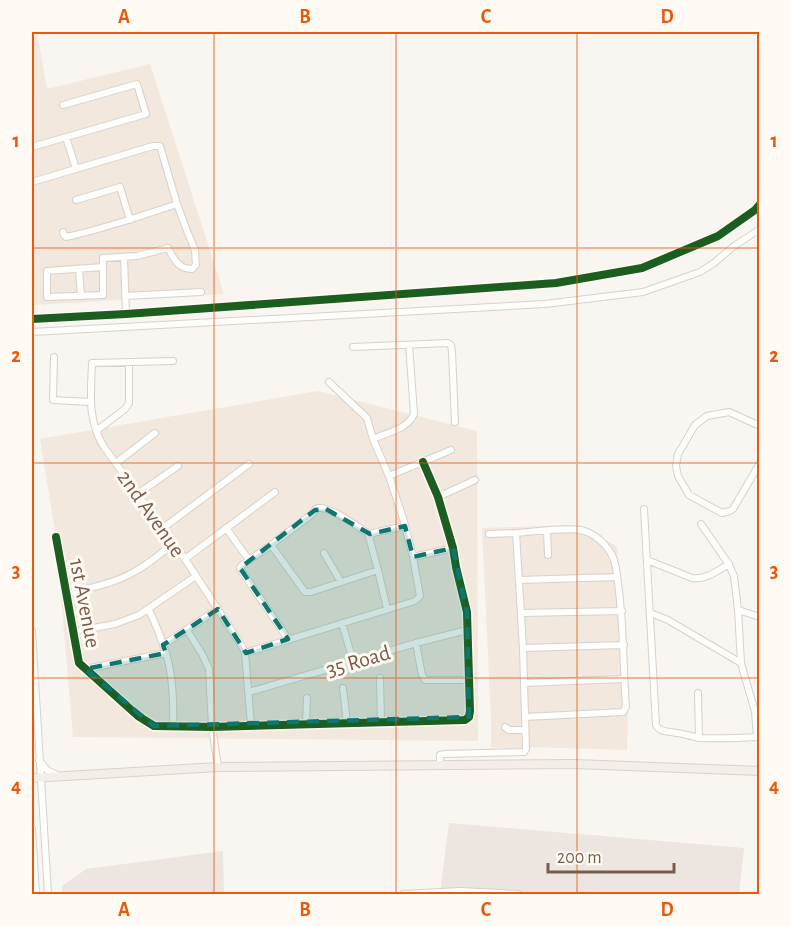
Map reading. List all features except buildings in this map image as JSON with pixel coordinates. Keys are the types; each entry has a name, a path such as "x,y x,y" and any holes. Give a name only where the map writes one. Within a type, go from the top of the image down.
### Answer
{"main road":[{"path":"36,777 219,767 440,765 575,764 759,771"}],"street":[{"path":"32,147 146,114 137,84 63,105"},
{"path":"66,137 76,169"},
{"path":"32,182 153,146 160,146 186,231 195,249 196,265 188,270 176,264 168,248 137,256 103,258 103,267 103,295 47,297 47,271 103,267"},
{"path":"76,200 120,187 130,220"},
{"path":"63,232 66,237 130,220 177,204"},
{"path":"32,319 556,283 642,268 718,236 755,210 759,204"},
{"path":"32,332 545,304 643,292 700,272 759,228"},
{"path":"124,257 126,314"},
{"path":"80,269 81,296"},
{"path":"124,296 201,292"},
{"path":"353,347 444,342 451,345 455,422"},
{"path":"373,439 406,424 414,414 409,345"},
{"path":"54,357 53,400 90,402"},
{"path":"96,431 125,409 129,403 129,363 173,361"},
{"name":"2nd Avenue","path":"129,363 92,363 90,402 96,431 99,439 185,559 245,653 251,725"},
{"path":"245,653 415,601 420,596 405,526 369,422 365,414 329,382"},
{"path":"759,426 729,412 707,416 695,425 678,454 676,466 678,476 688,495 723,513 733,509 759,463"},
{"path":"116,463 155,433"},
{"path":"389,476 451,450"},
{"path":"416,643 424,680 470,680 467,612 453,548 438,497 423,462"},
{"path":"163,528 249,465"},
{"path":"139,493 178,466"},
{"path":"438,497 475,480"},
{"path":"185,559 275,492"},
{"path":"288,639 240,568 242,565 319,508 340,516 370,535 405,526"},
{"path":"644,509 656,725 661,730 699,738 758,737 755,712 741,663 734,576 729,564 701,524"},
{"path":"226,528 249,560"},
{"path":"489,534 581,530 597,538 614,559 622,611 626,706 623,712 525,717"},
{"path":"547,531 548,555"},
{"path":"440,765 440,755 524,752 526,749 516,533"},
{"path":"370,535 387,609"},
{"name":"1st Avenue","path":"56,537 79,663 138,716 154,726 213,727 467,719 470,715 470,680"},
{"path":"66,594 128,576 173,544"},
{"path":"272,545 305,592 378,570"},
{"path":"413,557 453,548"},
{"path":"324,553 341,582"},
{"path":"647,560 700,579 706,578 729,564"},
{"path":"72,632 115,624 139,615 196,576"},
{"path":"519,580 617,577"},
{"path":"164,645 218,609"},
{"path":"148,610 166,653 171,680 173,727"},
{"path":"738,610 759,616"},
{"path":"521,613 622,611"},
{"path":"650,613 668,620 741,663"},
{"path":"342,623 353,661"},
{"path":"187,630 209,669 213,727 219,767"},
{"name":"35 Road","path":"249,692 467,630"},
{"path":"32,632 39,760 36,777 48,894"},
{"path":"523,648 624,645"},
{"path":"85,669 166,653"},
{"path":"380,678 381,722"},
{"path":"524,683 624,679"},
{"path":"343,688 347,723"},
{"path":"698,693 699,738"},
{"path":"306,724 307,698"},
{"path":"505,727 510,730 525,730"},
{"path":"39,760 47,770 57,776"},
{"path":"32,828 36,894"},
{"path":"403,894 460,891 518,894"}],"highlighted area":[{"path":"326,509 370,534 405,526 413,557 453,548 467,612 469,717 154,726 85,669 166,653 163,645 218,609 246,653 288,639 240,568 315,510"}],"shaded area":[{"path":"32,32 37,32 47,89 150,64 224,294 32,305"},
{"path":"318,391 477,431 478,741 73,737 56,537 40,439"},
{"path":"572,525 617,546 628,706 627,750 528,747 528,751 491,747 482,528"},
{"path":"449,823 744,848 739,894 440,894"},
{"path":"223,851 224,894 62,894 62,886 86,869"}],"cycle path":[{"path":"32,319 556,283 642,268 718,236 760,204"},
{"path":"56,537 79,663 138,716 154,726 212,727 465,720 469,717 470,711 467,612 453,548 438,497 423,462"}]}
